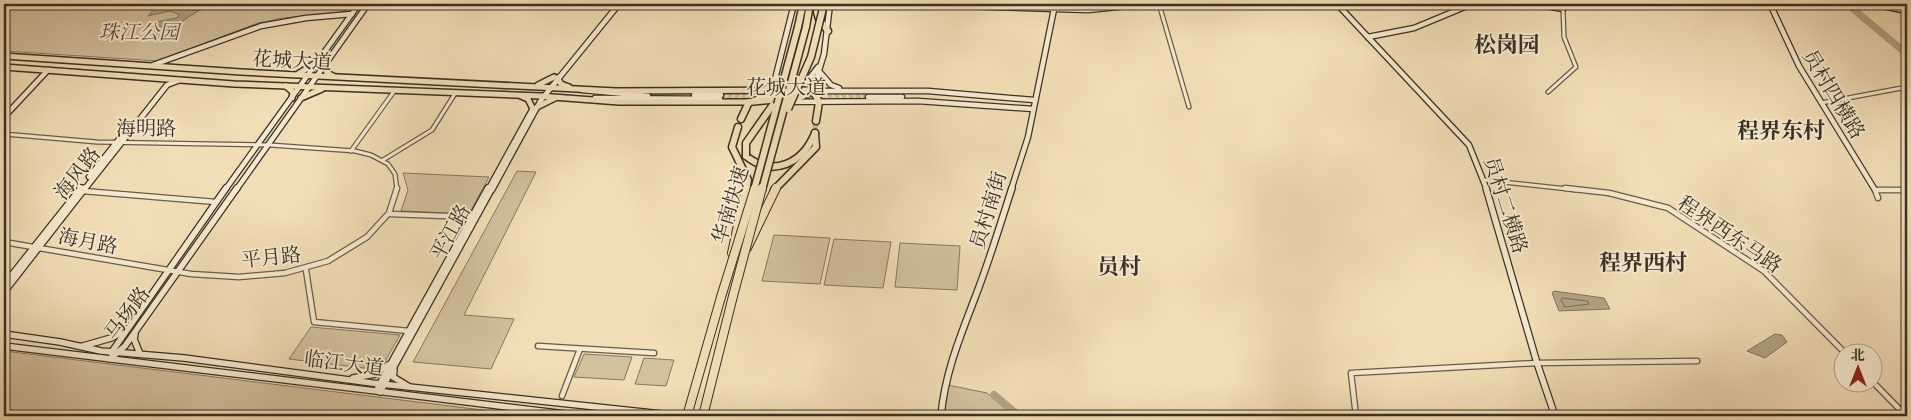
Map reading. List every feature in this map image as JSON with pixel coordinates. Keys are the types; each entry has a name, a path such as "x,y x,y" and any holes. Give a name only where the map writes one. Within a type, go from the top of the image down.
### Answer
{"highway":[{"name":"华南快速","path":"687,416 732,259 748,214 803,4"},
{"name":"华南快速","path":"702,416 743,256 806,27 810,4"},
{"path":"776,137 800,80 808,66 824,4"},
{"path":"1877,4 1907,6"},
{"path":"1886,4 1907,6"},
{"path":"817,7 819,19 828,31"},
{"path":"743,256 754,238 768,201 781,182 816,147 817,138 815,131 806,151 790,163 777,166 763,166 754,163 746,156 744,148 746,140 764,122 783,84"},
{"path":"741,119 749,102 801,97 813,90 819,102 816,121"},
{"path":"732,259 734,237 748,180 732,147 738,127"}],"main road":[{"name":"花城大道","path":"4,56 308,76 638,92 813,90"},
{"path":"292,75 307,70 319,61"},
{"path":"324,66 327,73 335,77"},
{"name":"花城大道","path":"4,67 161,79 570,97 619,102 749,102"},
{"path":"351,88 353,82 360,78"},
{"path":"532,86 556,78 561,84 578,89"},
{"path":"282,85 292,89 292,98"},
{"path":"504,94 516,90 515,87 510,85"},
{"path":"301,98 317,90 332,87"},
{"path":"734,102 745,97 741,91"},
{"path":"504,94 525,98 535,108 549,100 570,97"}],"street":[{"name":"马场路","path":"110,359 111,352 166,272 359,4"},
{"name":"马场路","path":"110,359 119,352 136,331 368,4"},
{"path":"556,78 616,4"},
{"path":"556,78 619,4"},
{"path":"762,91 774,83 794,4"},
{"path":"813,90 828,31 830,4"},
{"path":"890,4 1023,6 1054,9 1113,9 1146,4"},
{"path":"1159,4 1189,107"},
{"name":"员村二横路","path":"1339,4 1466,140 1484,180 1536,364 1555,416"},
{"path":"1368,36 1414,28 1472,4"},
{"path":"1534,4 1563,6 1564,37 1576,67 1548,92"},
{"name":"员村四横路","path":"1770,4 1789,48 1875,190 1878,198"},
{"name":"员村南街","path":"941,416 949,368 992,251 1028,137 1054,9"},
{"path":"150,66 232,35 270,24 302,17 352,14"},
{"path":"327,50 336,50"},
{"path":"168,68 166,63 171,59"},
{"path":"777,74 786,83 801,84 808,80 821,62"},
{"path":"4,117 48,70"},
{"path":"818,70 831,85 850,90"},
{"name":"平江路","path":"395,361 409,331 535,108 556,78"},
{"name":"海风路","path":"4,285 81,191 161,87 163,82 161,79"},
{"name":"海风路","path":"118,143 164,88 180,80"},
{"path":"1821,102 1907,87"},
{"name":"花城大道","path":"570,97 721,97 624,95 592,93 578,89"},
{"path":"351,151 395,90"},
{"name":"花城大道","path":"813,90 928,91 1034,100"},
{"path":"850,90 843,96 853,101"},
{"path":"269,143 351,151 383,160 432,130 456,92"},
{"name":"花城大道","path":"1002,106 995,103 960,100 868,95 1003,98"},
{"path":"1002,106 1003,98"},
{"name":"花城大道","path":"749,102 918,101 1033,109"},
{"name":"海明路","path":"4,134 118,143 269,143"},
{"name":"平月路","path":"166,272 261,276 306,270 334,259 360,243 377,229 390,214 395,203 397,180 394,171 383,160"},
{"name":"程界西东马路","path":"1484,180 1609,193 1668,208 1764,271 1834,342"},
{"path":"1875,190 1907,190"},
{"path":"81,191 216,202"},
{"path":"390,214 474,217"},
{"name":"平江路","path":"378,392 474,217"},
{"name":"海月路","path":"4,242 166,272"},
{"name":"海风路","path":"4,292 36,247"},
{"path":"306,270 314,322 409,331"},
{"path":"80,347 111,338 127,330 128,334 136,331"},
{"path":"136,331 134,339 140,354"},
{"name":"临江大道","path":"4,334 111,352 184,358 382,384 682,416"},
{"path":"50,352 60,349 60,342"},
{"name":"临江大道","path":"4,346 584,416"},
{"path":"538,346 654,354"},
{"path":"562,396 580,349"},
{"path":"178,367 175,365 176,362 184,358"},
{"path":"338,378 368,377 395,361"},
{"path":"395,361 394,377 410,387"},
{"path":"1356,416 1352,373 1536,364 1697,361"},
{"path":"310,384 316,382 318,379 316,375"},
{"path":"1883,392 1906,416"}],"green space":[{"name":"珠江公园","path":"4,4 355,4 353,8 340,12 283,18 258,23 158,61 4,51"},
{"path":"517,171 536,172 464,315 514,319 491,369 413,362"},
{"path":"403,173 489,177 469,214 401,211 408,190"},
{"path":"774,235 830,238 820,284 762,281"},
{"path":"834,239 891,242 883,288 824,285"},
{"path":"900,243 960,246 957,290 895,287"},
{"path":"311,327 400,335 384,363 372,369 289,359"},
{"path":"4,351 531,416 53,416 4,409"},
{"path":"584,354 632,357 624,380 574,377"},
{"path":"644,358 674,360 666,386 635,384"},
{"path":"948,385 987,393 1014,416 943,416"}],"water":[{"path":"152,4 166,4 172,8 189,6 189,9 198,11 176,25 157,27 157,22 176,18 180,15 170,11 148,16 157,6"},
{"path":"1554,291 1604,298 1610,309 1559,311 1552,293"},
{"path":"1775,334 1782,335 1787,342 1765,358 1747,351"}],"waterway":[{"path":"198,11 216,4"},
{"path":"1847,4 1907,54"},
{"path":"994,395 1019,416"}],"tunnel":[{"path":"813,94 868,93"},
{"path":"721,95 775,94"},
{"path":"800,98 868,97"},
{"path":"720,99 759,98"},
{"path":"815,129 816,121"}],"district":[{"name":"松岗园","path":"1507,44"},
{"name":"程界东村","path":"1781,130"},
{"name":"程界西村","path":"1643,262"},
{"name":"员村","path":"1119,266"}]}
